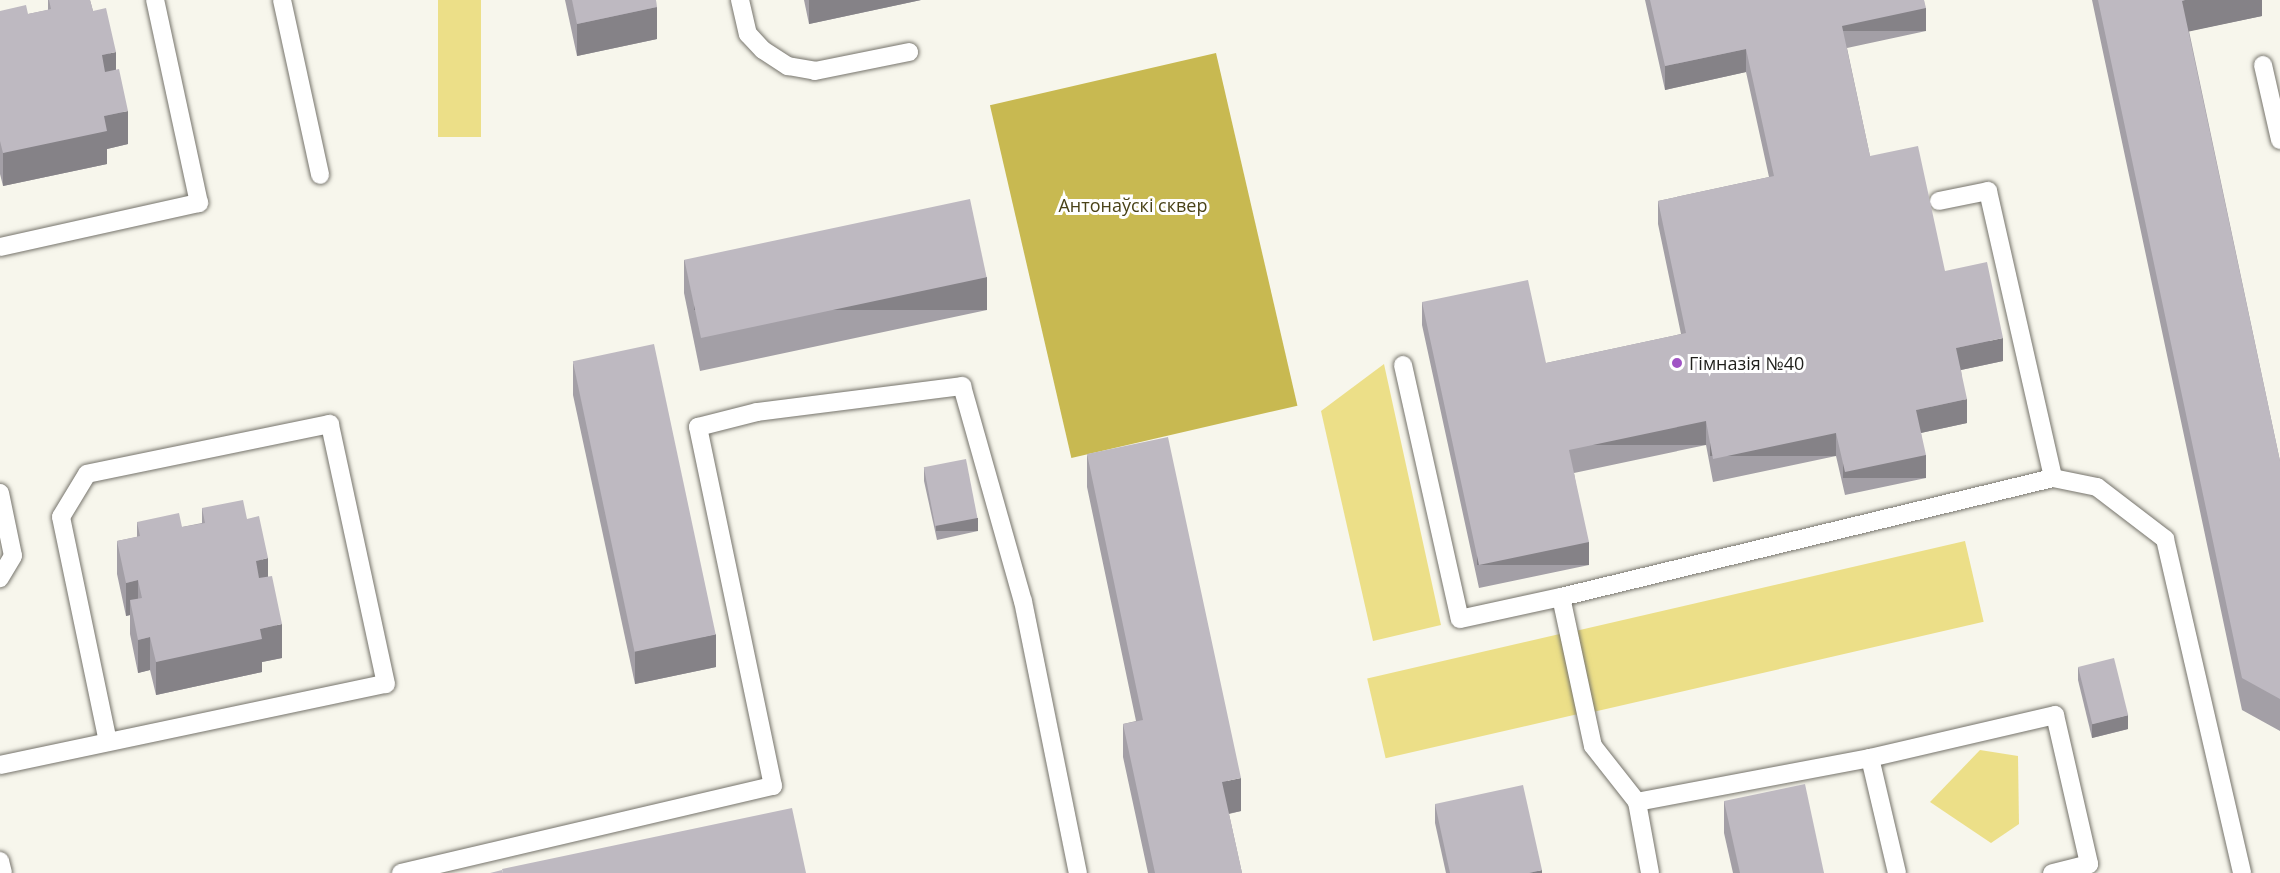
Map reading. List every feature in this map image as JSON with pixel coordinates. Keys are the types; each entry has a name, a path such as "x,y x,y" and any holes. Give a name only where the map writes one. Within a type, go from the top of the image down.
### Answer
{"lane":[{"path":"0,247 199,203 155,0"},
{"path":"282,0 321,175"},
{"path":"740,0 748,34 763,50 788,66 815,71 909,52"},
{"path":"2263,64 2280,140"},
{"path":"1939,201 1988,191 2053,478"},
{"path":"1402,365 1460,619 1561,597 2053,478 2097,487 2166,539 2242,873"},
{"path":"401,873 773,786 698,427 757,412 962,386 1023,601 1078,873"},
{"path":"0,765 386,684 330,424 87,474 62,517 108,741"},
{"path":"0,493 13,556 0,578"},
{"path":"1561,597 1593,746 1638,802 1650,873"},
{"path":"1638,802 1870,758 2055,715 2089,864 2052,873"},
{"path":"1870,758 1897,873"},
{"path":"0,861 3,873"}],"shaded area":[{"path":"438,0 481,0 481,137 438,137"},
{"path":"1384,364 1441,625 1373,641 1321,411"},
{"path":"1965,541 1984,622 1592,712 1573,631"},
{"path":"1564,633 1582,713 1386,758 1367,678"},
{"path":"1980,750 2018,756 2019,824 1991,843 1930,802"}],"green space":[{"name":"Антонаўскі сквер","path":"1216,53 1297,406 1071,458 990,105"}],"building":[{"path":"49,0 90,0 93,11 106,8 116,52 102,55 105,72 119,69 128,111 104,116 107,131 3,153 0,141 0,11 26,5 28,14 51,9"},
{"path":"572,0 656,0 657,7 577,24"},
{"name":"Гімназія №40","path":"1650,0 1924,0 1926,8 1842,26 1870,156 1918,146 1945,271 1987,262 2003,338 1956,348 1967,399 1916,410 1926,455 1845,472 1836,433 1713,459 1706,421 1569,450 1589,542 1479,565 1422,302 1528,280 1546,363 1686,333 1658,201 1774,176 1746,49 1665,66"},
{"path":"2098,0 2185,0 2182,1 2280,461 2280,699 2242,678"},
{"path":"970,199 987,277 701,338 684,260"},
{"path":"654,344 716,635 635,652 573,361"},
{"path":"1168,437 1241,778 1222,782 1242,873 1155,873 1123,724 1143,720 1087,454"},
{"path":"966,459 977,518 935,526 924,467"},
{"path":"243,500 247,519 259,516 268,558 256,561 259,578 272,576 282,624 260,629 262,639 156,662 150,637 138,640 130,600 142,598 138,580 126,583 117,541 140,536 137,522 179,513 182,527 205,523 202,508"},
{"path":"2114,658 2128,715 2092,724 2078,667"},
{"path":"1805,784 1824,873 1740,873 1724,801"},
{"path":"1523,785 1542,870 1529,873 1450,873 1435,804"},
{"path":"792,808 806,873 503,873 502,869"}],"place":[{"name":"Гімназія №40","path":"1677,363"}]}
